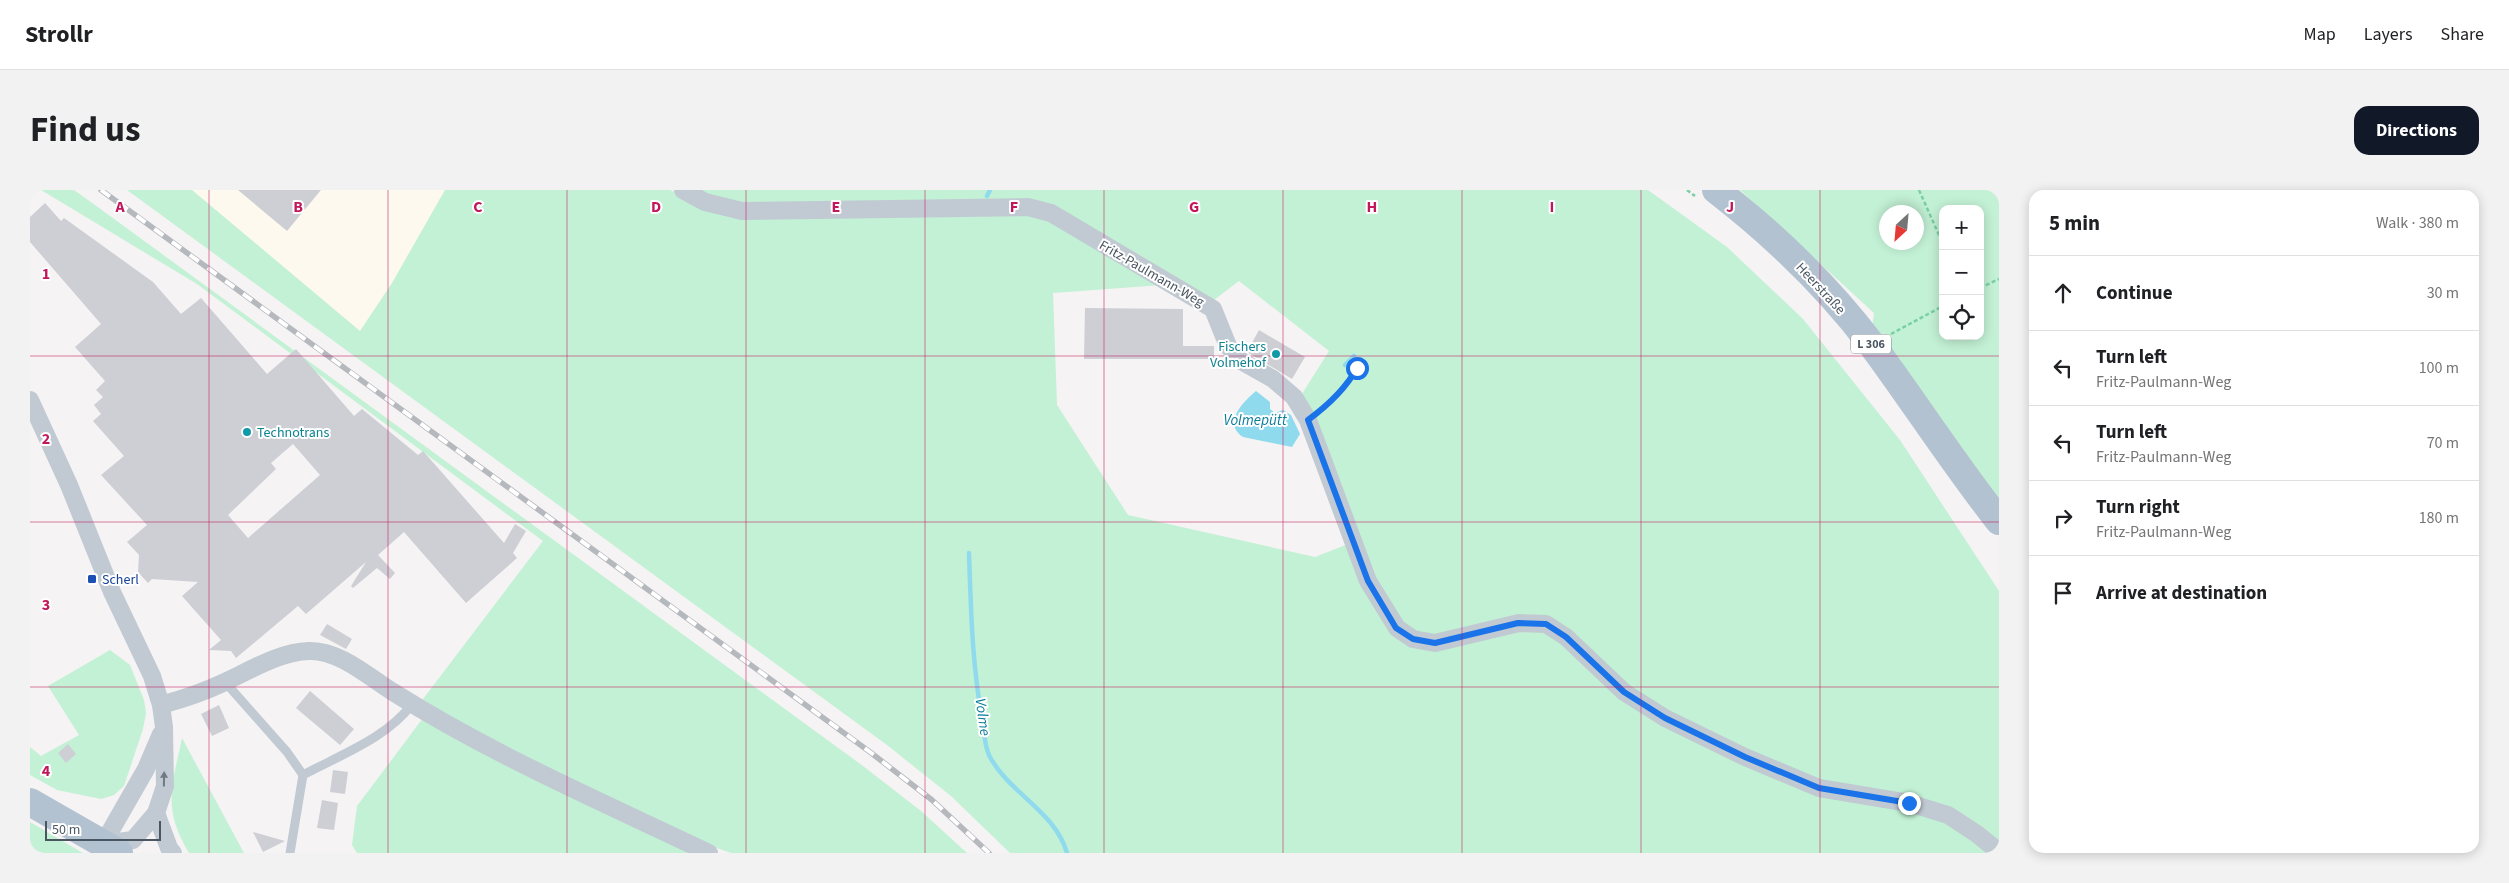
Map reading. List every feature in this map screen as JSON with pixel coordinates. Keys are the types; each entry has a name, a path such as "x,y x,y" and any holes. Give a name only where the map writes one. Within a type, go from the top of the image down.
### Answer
{"main road":[{"name":"Heerstraße","path":"1709,196 1771,236 1816,281 1871,345 1999,521"},
{"path":"30,802 111,848"}],"street":[{"name":"Fritz-Paulmann-Weg","path":"683,190 705,202 742,210 1028,207 1051,213 1213,309 1228,346 1241,361 1273,380 1294,397 1308,420 1368,581 1396,628 1413,639 1435,643 1518,623 1546,624 1566,637 1624,692 1665,718 1745,757 1819,788 1909,803 1948,815 1977,834 1999,852"},
{"path":"30,400 69,485 112,592 152,676 161,705 164,727 165,786 156,813 132,840 111,848"},
{"path":"161,705 199,694 276,658 309,651 323,652 343,661 429,715 491,748 709,853"},
{"path":"111,848 164,727"},
{"path":"156,813 169,848 173,853"}],"lane":[{"path":"225,682 287,752 303,775 290,853"},
{"path":"303,775 376,735 402,717 412,704"}],"path":[{"path":"1688,190 1709,196"},
{"path":"1919,190 1939,235"},
{"path":"1984,286 1999,279"},
{"path":"1871,345 1939,308"},
{"path":"1308,420 1328,405 1351,379 1357,368"}],"shaded area":[{"path":"192,190 445,190 392,283 360,331"}],"green space":[{"path":"41,190 74,190 95,205 863,766 921,811 967,853 731,853 711,846 496,743 420,703 543,541 197,284"},
{"path":"127,190 192,190 360,331 392,283 445,190 670,190 711,207 761,202 737,202 693,190 1648,190 1727,247 1803,319 1900,440 1999,591 1999,853 1010,853 951,796 887,745","holes":["1239,281 1329,351 1295,405 1348,544 1315,557 1128,515 1057,405 1053,293 1176,284 1210,303"]},
{"path":"1740,190 1999,190 1999,514 1871,336 1874,313"},
{"path":"110,650 130,665 144,700 146,713 143,729 124,786 114,795 101,799 57,790 30,775 30,747 41,756 79,735 48,686"},
{"path":"423,718 695,853 357,853 352,845 357,806"},
{"path":"182,738 244,853 189,853 175,823 172,809 173,784"},
{"path":"30,822 83,853 30,853"}],"water":[{"name":"Volmepütt","path":"1256,391 1270,402 1270,409 1275,413 1283,410 1291,415 1300,434 1292,447 1243,437 1237,431 1234,419 1241,407"}],"building":[{"path":"238,190 321,190 287,231"},
{"name":"Technotrans","path":"45,203 61,221 64,218 153,282 181,314 201,298 267,374 296,349 354,416 362,409 418,455 423,451 504,543 515,524 526,531 513,553 517,558 466,603 404,532 378,555 395,573 390,579 377,568 353,588 351,586 366,562 306,614 298,606 236,658 231,651 209,650 221,640 182,596 198,582 152,579 148,583 138,572 139,555 127,542 147,525 101,475 124,456 93,421 101,414 94,405 103,397 96,390 105,381 75,347 101,324 30,242 30,217","holes":["293,444 320,475 248,538 228,515 276,469 271,463"]},
{"path":"1085,308 1183,309 1183,346 1214,346 1214,359 1084,359"},
{"name":"Fischers Volmehof","path":"1259,330 1305,357 1292,379 1247,352"},
{"path":"327,624 352,639 346,649 320,635"},
{"path":"310,691 354,729 340,745 296,708"},
{"path":"219,705 229,728 212,736 201,714"},
{"path":"68,744 76,754 66,763 58,753"},
{"path":"333,770 348,772 345,794 330,792"},
{"path":"322,800 338,803 334,830 317,828"},
{"path":"253,832 285,841 263,852"}],"waterway":[{"name":"Volme","path":"987,196 990,190"},
{"name":"Volme","path":"1345,365 1354,356"},
{"name":"Volme","path":"969,553 974,660 987,749 990,757 1009,782 1053,825 1067,853"}],"railway":[{"path":"101,190 870,752 932,800 989,853"}],"place":[{"name":"Fischers Volmehof","path":"1276,354"},
{"name":"Technotrans","path":"247,432"},
{"name":"Scherl","path":"92,579"}],"route":[{"path":"1357,368 1351,379 1328,405 1308,420 1368,581 1396,628 1413,639 1435,643 1518,623 1546,624 1566,637 1624,692 1665,718 1745,757 1819,788 1909,803"}]}
